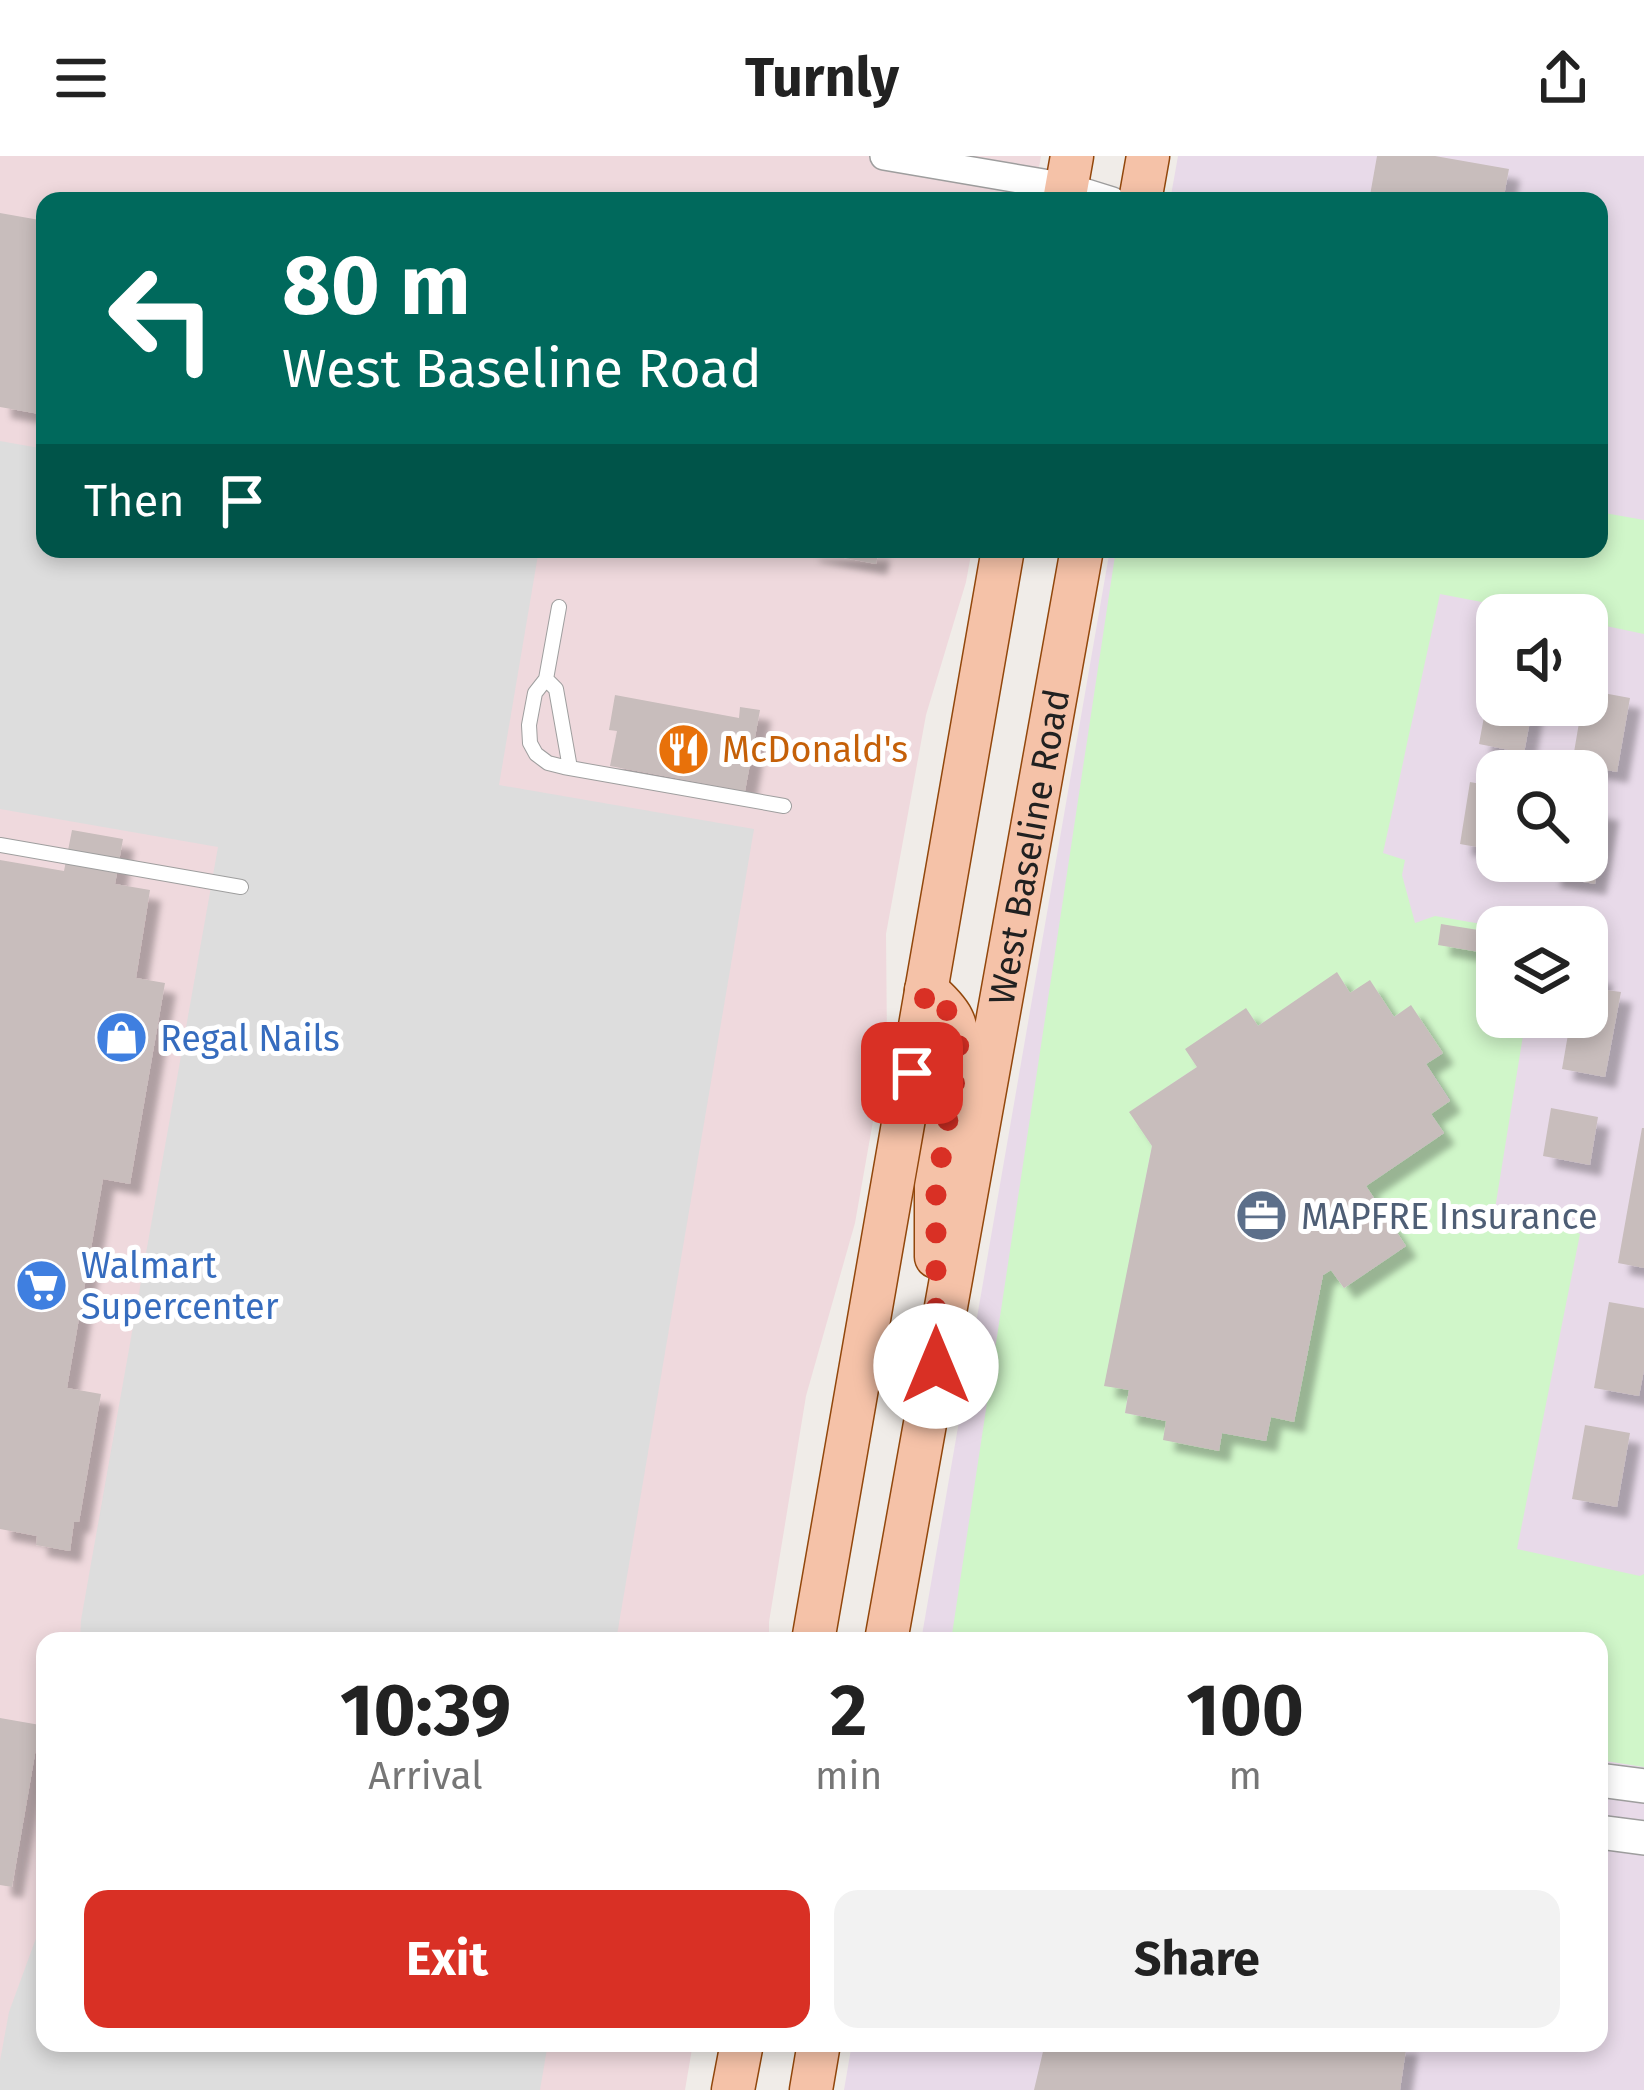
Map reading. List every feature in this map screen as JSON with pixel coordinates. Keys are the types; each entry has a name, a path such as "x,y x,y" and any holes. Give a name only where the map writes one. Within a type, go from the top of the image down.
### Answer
{"main road":[{"path":"1142,192 1148,156"},
{"path":"815,1632 1001,558"},
{"name":"West Baseline Road","path":"888,1632 1080,558"},
{"path":"926,990 950,1013 959,1039 936,1187 936,1366"},
{"path":"734,2090 740,2052"},
{"path":"811,2090 817,2052"}],"street":[{"path":"884,156 1068,181"},
{"path":"1608,1781 1644,1786"},
{"path":"1608,1833 1644,1838"}],"lane":[{"path":"559,607 546,679 535,693 529,724 536,754 570,769 784,806"},
{"path":"546,679 556,689 570,769"},
{"path":"0,845 241,887"}],"shaded area":[{"path":"0,156 1041,156 1035,192 36,192 36,558 970,558 926,715 886,934 887,1042 855,1223 806,1396 769,1632 36,1632 36,2052 691,2052 685,2090 0,2090"},
{"path":"1178,156 1644,156 1644,2090 844,2090 850,2052 1608,2052 1608,1632 923,1632 1108,558 1608,558 1608,192 1172,192"},
{"path":"0,441 36,447 36,558 537,558 499,785 754,829 618,1632 80,1632 218,847 0,809"},
{"path":"36,1938 36,2052 546,2052 540,2090 0,2090 9,2012"}],"green space":[{"path":"1608,514 1644,520 1644,634 1608,626 1608,594 1476,594 1476,601 1440,594 1383,853 1405,860 1402,875 1415,923 1435,916 1476,923 1476,1038 1523,1038 1494,1215 1564,1226 1580,1234 1517,1549 1644,1574 1644,1767 1608,1761 1608,1632 952,1632 1115,558 1608,558","holes":["1337,973 1350,993 1370,981 1394,1017 1411,1006 1442,1054 1426,1064 1450,1100 1431,1114 1444,1133 1366,1186 1406,1246 1344,1288 1331,1270 1323,1275 1294,1421 1271,1417 1266,1441 1222,1433 1219,1450 1166,1421 1125,1413 1129,1390 1105,1385 1152,1146 1130,1112 1197,1067 1186,1049 1246,1009 1258,1026"]}],"building":[{"path":"1377,156 1435,156 1509,169 1505,192 1371,192"},
{"path":"0,213 36,219 36,413 0,407"},
{"path":"845,558 877,558 876,564"},
{"path":"1608,694 1630,698 1617,772 1608,770 1608,750 1574,750 1578,726 1608,726"},
{"name":"McDonald's","path":"615,695 739,718 740,707 760,710 745,791 610,766 617,731 609,730"},
{"path":"1482,726 1529,726 1525,750 1479,744"},
{"path":"1470,782 1476,783 1476,847 1460,844"},
{"name":"Walmart Supercenter","path":"72,830 123,839 115,884 150,890 136,978 165,983 130,1184 103,1179 67,1388 101,1394 70,1551 36,1545 37,1536 0,1529 0,860 64,871"},
{"path":"1441,924 1476,930 1476,951 1438,945"},
{"name":"MAPFRE Insurance","path":"1337,972 1350,993 1370,980 1394,1017 1411,1005 1443,1053 1426,1064 1450,1101 1431,1114 1444,1133 1366,1186 1406,1246 1344,1288 1331,1270 1323,1275 1294,1422 1271,1417 1266,1441 1222,1433 1219,1451 1163,1440 1166,1421 1125,1413 1129,1390 1104,1386 1152,1146 1129,1112 1197,1067 1185,1049 1246,1008 1258,1026"},
{"path":"1608,990 1621,992 1605,1077 1562,1069 1567,1038 1608,1038"},
{"path":"1551,1108 1598,1117 1590,1165 1543,1156"},
{"path":"1644,1128 1644,1268 1618,1263"},
{"path":"1609,1302 1644,1308 1639,1396 1594,1388"},
{"path":"1585,1425 1630,1433 1617,1507 1572,1499"},
{"path":"0,1718 36,1724 36,1748 12,1887 0,1885"},
{"path":"1043,2052 1406,2052 1400,2090 1034,2090"}],"place":[{"name":"McDonald's","path":"683,749"},
{"name":"Regal Nails","path":"121,1038"},
{"name":"MAPFRE Insurance","path":"1262,1216"},
{"name":"Walmart Supercenter","path":"42,1286"}],"route":[{"path":"912,1073 926,990 950,1013 959,1039 936,1187 936,1366"}]}
